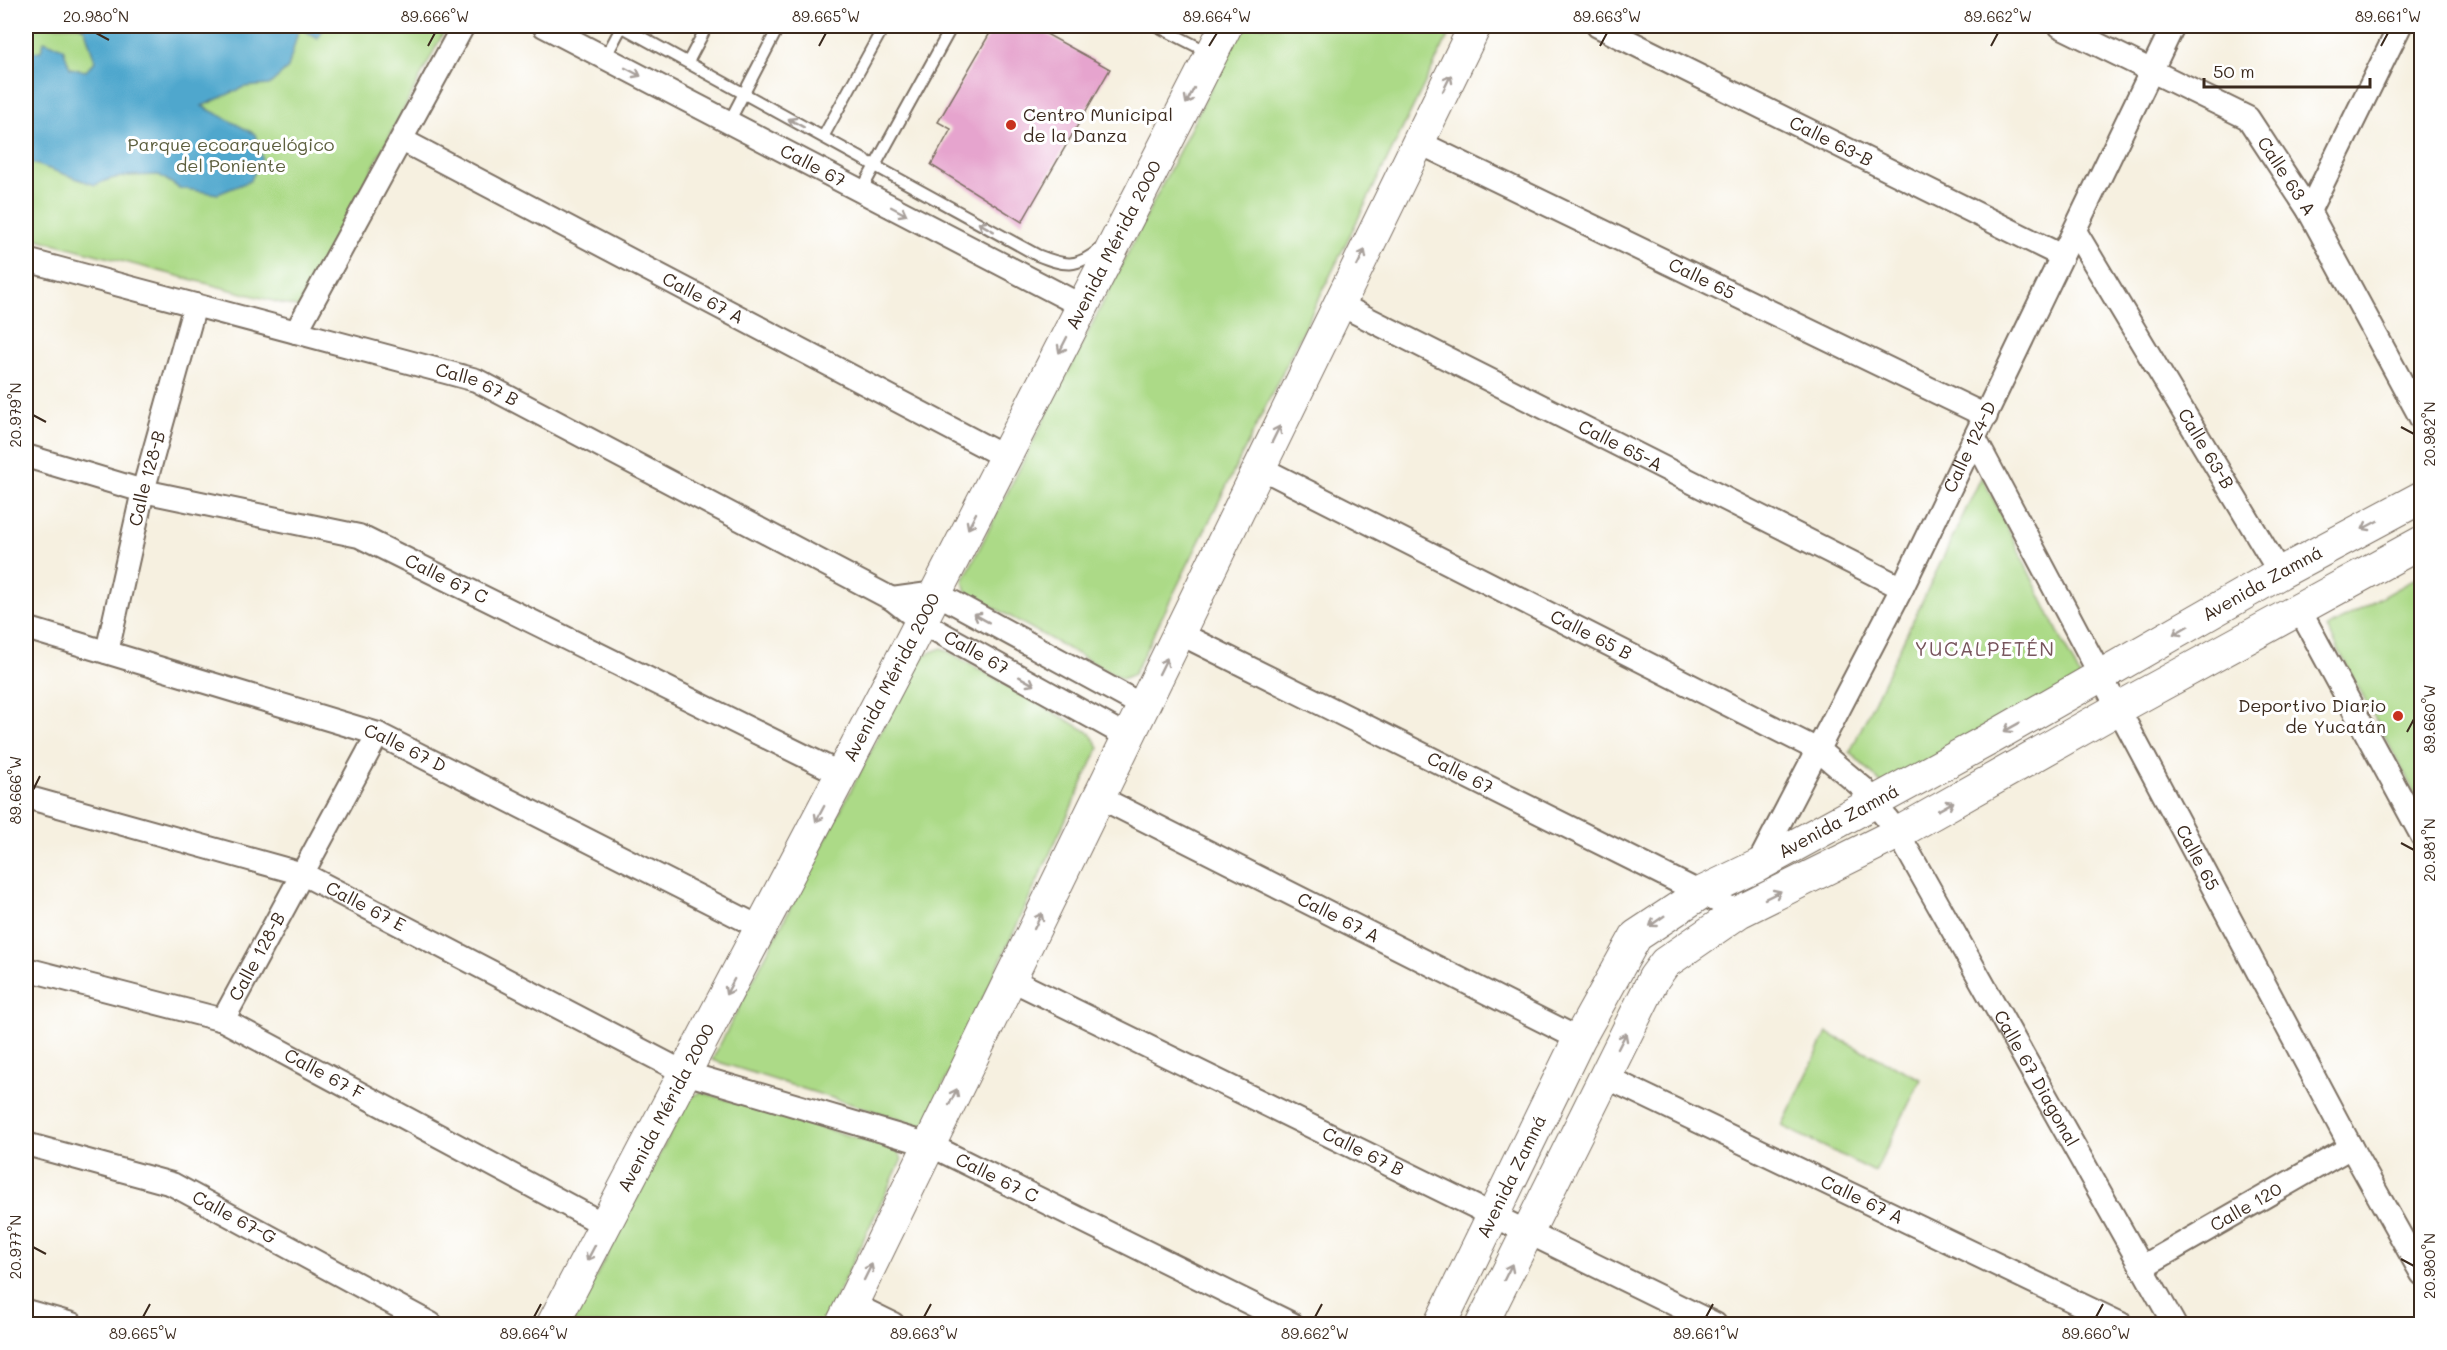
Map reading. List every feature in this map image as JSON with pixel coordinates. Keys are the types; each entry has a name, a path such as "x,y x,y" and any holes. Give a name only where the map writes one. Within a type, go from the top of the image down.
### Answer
{"main road":[{"name":"Avenida Mérida 2000","path":"553,1324 921,622 1226,26"},
{"path":"847,1314 1475,26"},
{"name":"Avenida Zamná","path":"1440,1324 1579,1039 1636,936 1701,893 1757,866 2102,676 2280,573 2421,497"},
{"name":"Avenida Zamná","path":"1482,1324 1604,1076 1654,978 1665,963 1739,912 1898,833 2421,542"}],"street":[{"path":"296,332 464,26"},
{"name":"Calle 67","path":"545,26 1082,306"},
{"name":"Calle 63-B","path":"1598,26 2062,256"},
{"name":"Calle 63 A","path":"2060,26 2248,118 2309,211 2421,420"},
{"name":"Calle 124-D","path":"1757,866 1902,588 2173,26"},
{"path":"2309,211 2400,26"},
{"name":"Calle 67 A","path":"402,140 1005,457"},
{"name":"Calle 65","path":"1418,142 1986,416"},
{"name":"Calle 63-B","path":"2075,231 2280,573"},
{"name":"Calle 67 B","path":"26,260 476,380 892,600 921,622"},
{"name":"Calle 65-A","path":"1339,304 1902,588"},
{"name":"Calle 128-B","path":"106,652 143,491 195,305"},
{"name":"Calle 65","path":"1975,440 2351,1147 2421,1274"},
{"name":"Calle 67 C","path":"26,456 143,491 359,536 841,774"},
{"name":"Calle 65 B","path":"1259,467 1818,750 1863,788 1898,833"},
{"path":"892,600 936,593"},
{"name":"Calle 67","path":"936,593 1143,706"},
{"path":"2299,609 2421,836"},
{"name":"Calle 67","path":"921,622 1128,737"},
{"name":"Calle 67 D","path":"26,628 378,734 761,928"},
{"name":"Calle 67","path":"1179,633 1739,912"},
{"name":"Calle 128-B","path":"223,1020 378,734"},
{"name":"Calle 67 E","path":"26,797 303,874 685,1072"},
{"name":"Calle 67 A","path":"1099,797 1579,1039"},
{"name":"Calle 67 Diagonal","path":"1898,833 2174,1324"},
{"name":"Calle 67 F","path":"26,973 223,1020 605,1225"},
{"name":"Calle 67 B","path":"1010,979 1528,1231 1706,1322"},
{"name":"Calle 67 C","path":"685,1072 930,1145 1292,1324"},
{"name":"Calle 67 A","path":"1604,1076 2121,1324"},
{"name":"Calle 67-G","path":"26,1144 172,1184 431,1324"},
{"name":"Calle 120","path":"2142,1267 2351,1147"},
{"path":"26,1311 72,1324"},
{"path":"847,1314 893,1324"}],"lane":[{"path":"605,58 622,26 1037,255 1063,266 1089,258 1120,232"},
{"path":"688,62 707,26"},
{"path":"729,122 779,26"},
{"path":"823,137 884,26"},
{"path":"861,191 952,26"},
{"path":"1157,26 1211,54"}],"green space":[{"name":"Parque ecoarquelógico del Poniente","path":"26,26 447,26 300,308 26,236"},
{"path":"1242,26 1453,26 1134,674 1122,679 966,592 963,581"},
{"path":"1982,476 2081,679 1890,792 1850,752"},
{"name":"Deportivo Diario de Yucatán","path":"2421,575 2421,805 2327,628"},
{"path":"942,648 1090,733 1099,747 924,1127 712,1060 920,656"},
{"path":"1827,1033 1921,1079 1875,1172 1782,1126"},
{"path":"701,1092 897,1150 902,1159 823,1324 571,1324 689,1098"}],"water":[{"path":"80,26 325,26 318,38 299,28 288,68 269,85 244,87 202,106 255,134 262,158 250,181 218,194 179,188 159,175 129,176 110,179 95,185 26,161 26,53 41,51 44,41 63,48 70,68 86,71 95,61 85,30"}],"building":[{"name":"Centro Municipal de la Danza","path":"994,26 1032,26 1110,69 1022,222 931,165 951,129 938,122"}],"place":[{"name":"Centro Municipal de la Danza","path":"1011,125"},
{"name":"Deportivo Diario de Yucatán","path":"2398,716"}],"district":[{"name":"YUCALPETÉN","path":"1985,649"}]}
